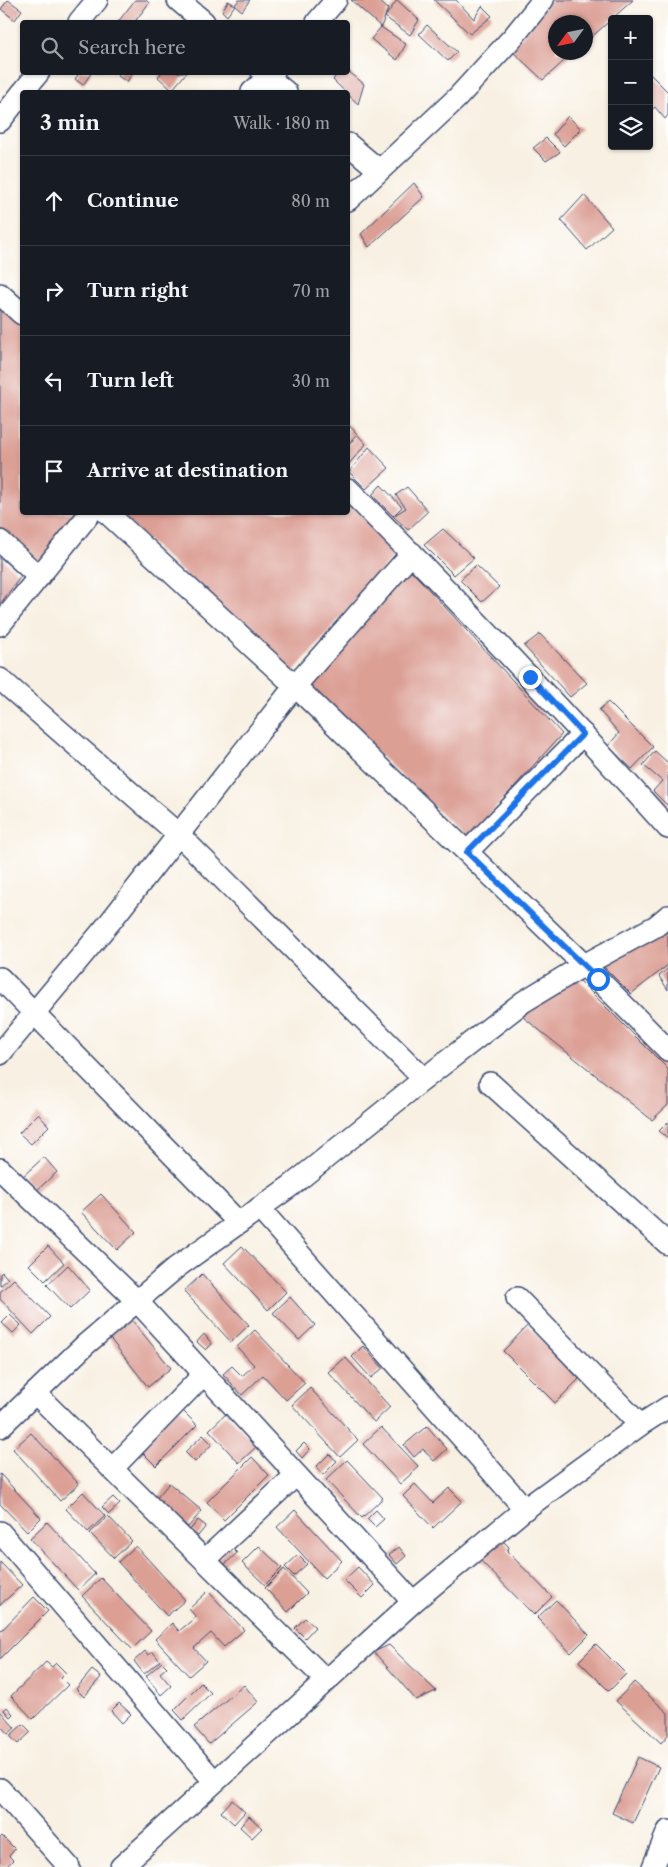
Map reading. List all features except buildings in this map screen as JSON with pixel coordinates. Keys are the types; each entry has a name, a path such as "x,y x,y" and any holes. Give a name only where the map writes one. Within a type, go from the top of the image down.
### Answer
{"street":[{"path":"81,20 97,0"},
{"path":"178,0 202,20"},
{"path":"319,20 336,0"},
{"path":"350,198 457,98 513,37 543,0"},
{"path":"25,90 37,75"},
{"path":"254,90 267,75"},
{"path":"269,75 284,90"},
{"path":"0,121 20,97"},
{"path":"350,146 379,170"},
{"path":"0,294 20,312"},
{"path":"350,491 412,553 583,734 668,828"},
{"path":"0,625 89,515"},
{"path":"109,515 295,686 584,965 668,1050"},
{"path":"0,541 39,577"},
{"path":"0,1054 110,922 295,686 412,553"},
{"path":"0,679 178,834 424,1079"},
{"path":"467,852 583,734"},
{"path":"0,1427 85,1345 177,1266 292,1186 523,1002 584,965 656,926 668,916"},
{"path":"0,978 239,1223"},
{"path":"490,1083 668,1244"},
{"path":"0,1169 137,1301 413,1602"},
{"path":"259,1208 525,1509"},
{"path":"517,1298 640,1425"},
{"path":"112,1468 204,1374"},
{"path":"35,1393 327,1681"},
{"path":"121,1867 413,1602 525,1509 640,1425 668,1407"},
{"path":"205,1560 296,1475"},
{"path":"0,1532 214,1781"},
{"path":"3,1799 69,1867"},
{"path":"653,1867 668,1831"}],"route":[{"path":"530,677 583,734 467,852 598,979"}]}
